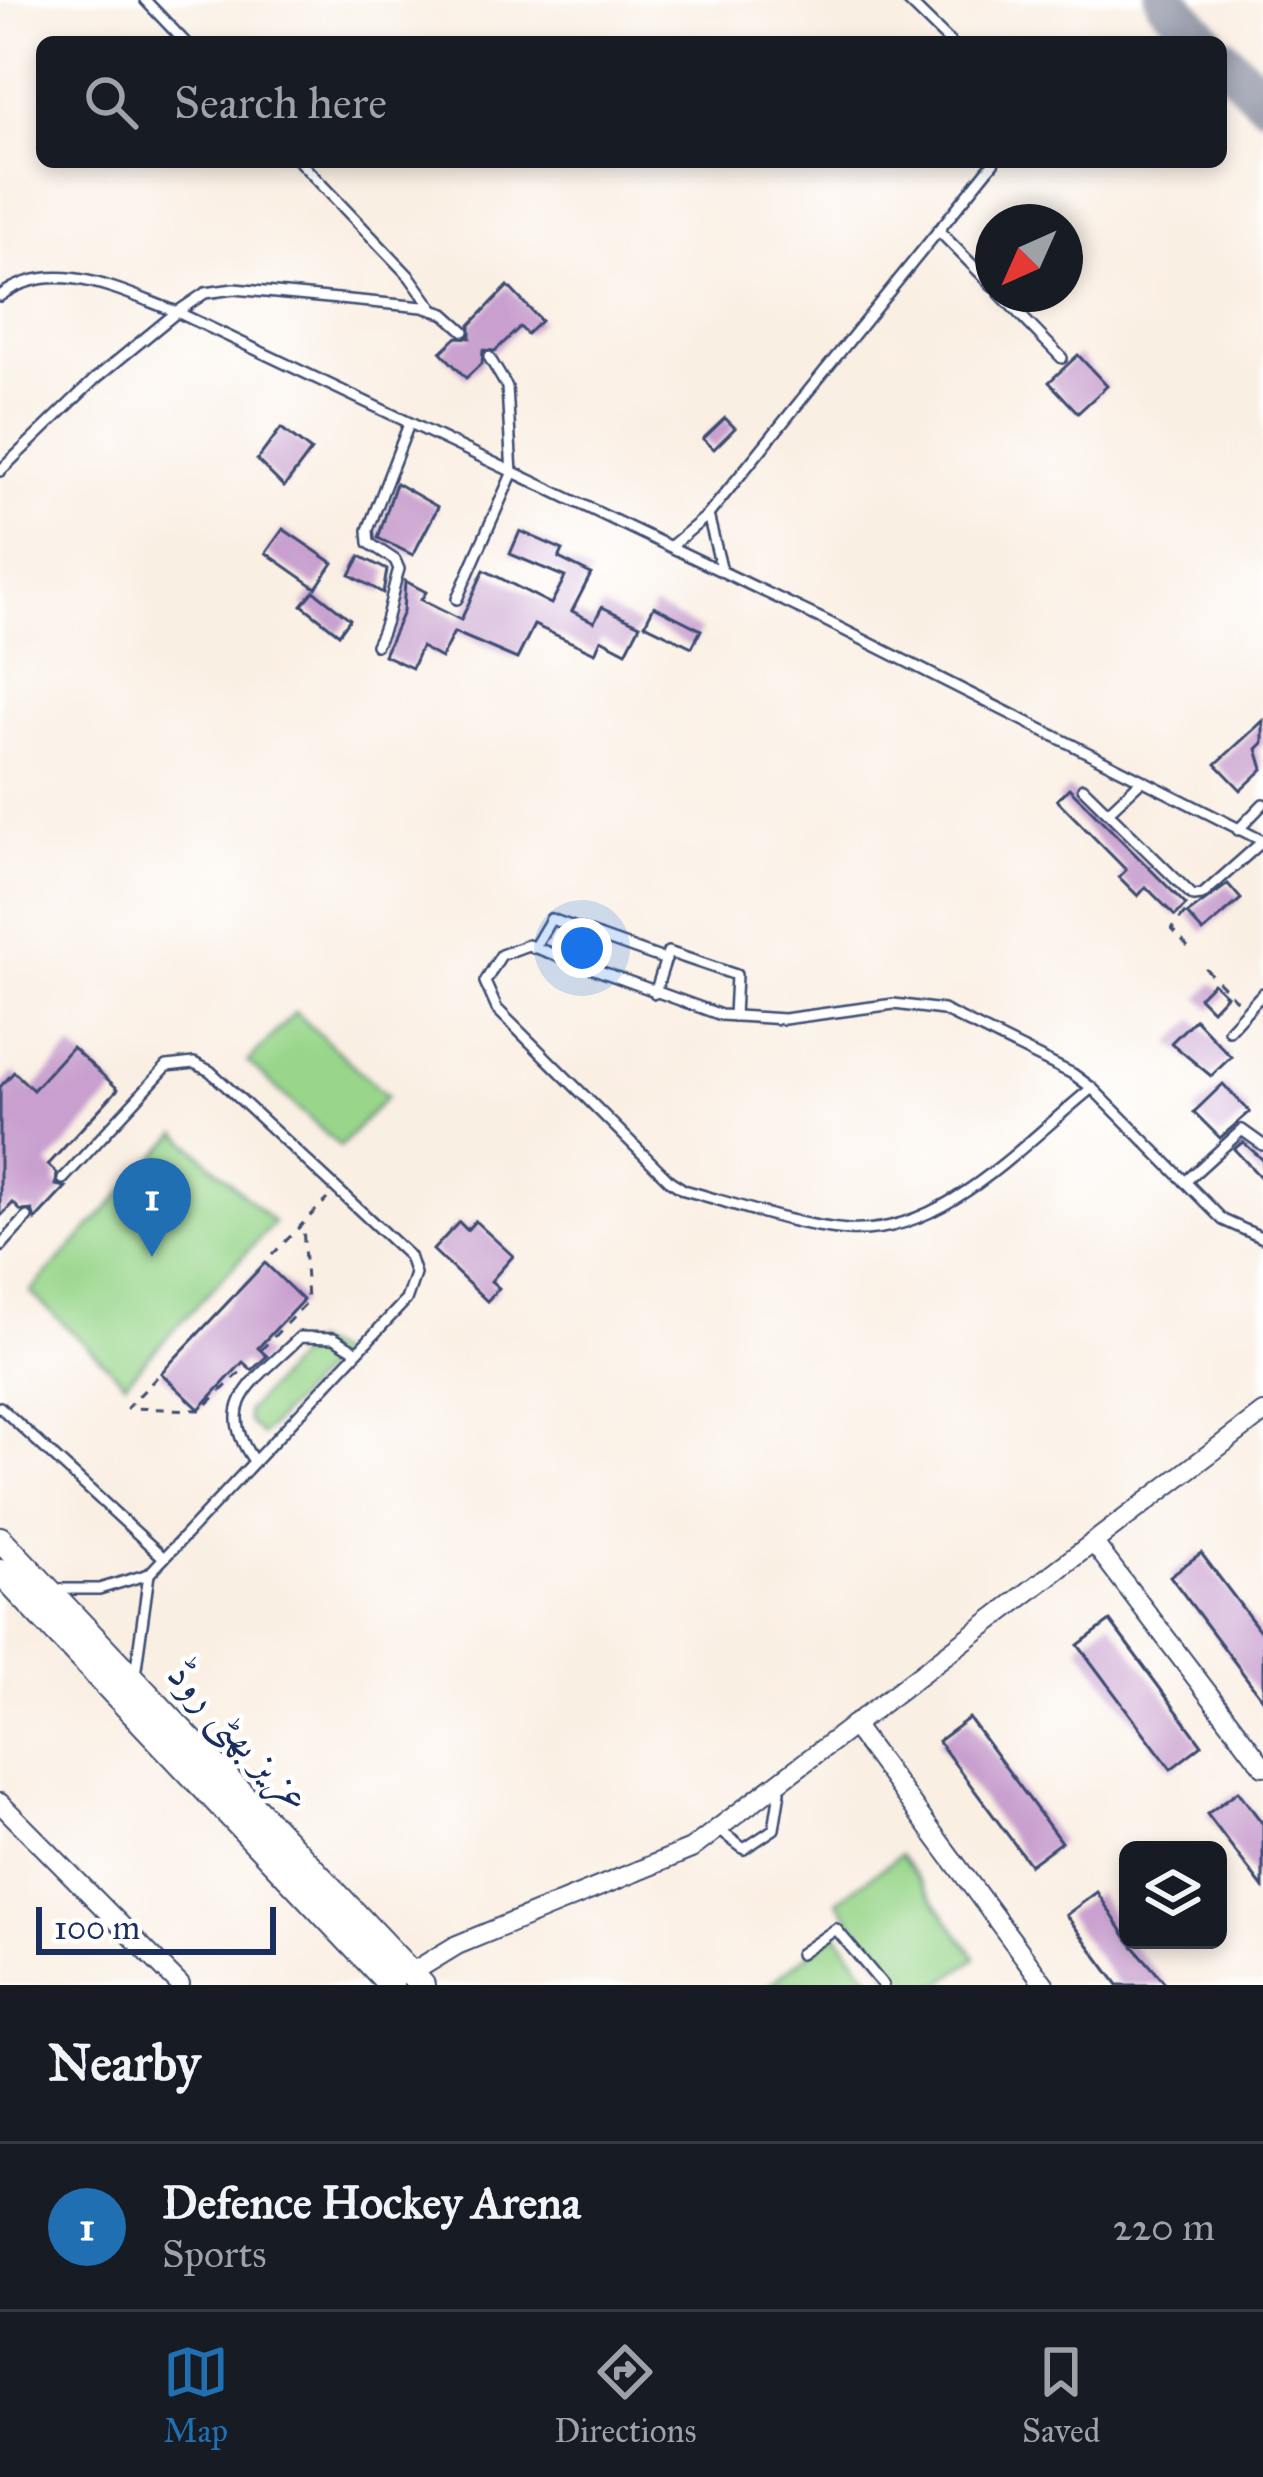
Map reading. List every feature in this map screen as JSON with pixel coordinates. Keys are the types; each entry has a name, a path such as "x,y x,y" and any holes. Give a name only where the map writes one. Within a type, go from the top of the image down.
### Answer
{"main road":[{"name":"عزیز بھٹی روڈ","path":"0,1539 135,1681 400,1982"},
{"name":"عزیز بھٹی روڈ","path":"0,1572 400,1982"}],"street":[{"path":"400,1982 457,1946 691,1849 1263,1413"},
{"path":"1093,1542 1263,1766"},
{"path":"853,1725 1046,1985"},
{"path":"0,1802 180,1985"}],"lane":[{"path":"145,0 179,36"},
{"path":"907,0 944,36"},
{"path":"306,168 410,277 433,309 464,331"},
{"path":"671,546 708,515 989,168"},
{"path":"938,230 975,268"},
{"path":"0,296 28,281 77,277 177,312 671,546 1263,841 1197,896 1083,788"},
{"path":"0,471 95,379 206,292 234,289 433,309"},
{"path":"1017,312 1062,358"},
{"path":"457,598 512,474 508,387 489,357"},
{"path":"376,645 390,618 389,598 399,569 395,560 369,543 368,530 409,424"},
{"path":"708,515 722,571"},
{"path":"1108,812 1141,781"},
{"path":"1238,830 1263,804"},
{"path":"534,948 550,919 666,959"},
{"path":"1092,1088 945,1204 892,1226 842,1229 684,1190 670,1181 496,1009 485,982 513,947 534,948 655,993 734,1016 784,1019 919,1005 965,1018 1092,1088 1222,1220 1263,1238"},
{"path":"655,993 668,952 736,975 734,1016"},
{"path":"1229,1030 1263,993"},
{"path":"49,1589 99,1589 148,1574 252,1458 406,1300 415,1274 409,1256 210,1071 194,1063 167,1066 63,1179"},
{"path":"1185,1182 1242,1130 1263,1145"},
{"path":"0,1247 27,1217"},
{"path":"252,1458 232,1420 235,1406 300,1336 334,1338 355,1349"},
{"path":"0,1407 164,1558"},
{"path":"135,1681 139,1614 148,1574"},
{"path":"717,1829 744,1849 750,1847 774,1828 780,1791 776,1784"},
{"path":"800,1954 836,1928 883,1985"}],"path":[{"path":"1188,947 1172,929 1197,896"},
{"path":"1205,968 1247,1011"},
{"path":"272,1255 337,1189"},
{"path":"261,1350 307,1302 304,1223"},
{"path":"157,1378 127,1408 201,1410 247,1366"}],"green space":[{"path":"295,1012 387,1096 340,1147 248,1062"},
{"path":"178,1133 274,1223 125,1382 30,1292"},
{"path":"311,1342 338,1354 262,1435 248,1421 247,1411"},
{"path":"900,1855 976,1958 939,1985 898,1985 837,1901"},
{"path":"837,1934 875,1985 770,1984 826,1940"}],"building":[{"path":"508,286 541,321 527,334 520,327 495,351 483,350 482,363 466,378 441,352 457,337 470,338 470,325"},
{"path":"1078,355 1107,386 1078,413 1049,382"},
{"path":"725,418 735,428 714,449 703,439"},
{"path":"281,428 311,451 284,487 257,460"},
{"path":"396,483 438,507 413,555 378,538"},
{"path":"283,529 333,563 316,588 266,553"},
{"path":"520,531 563,550 559,558 591,574 572,611 594,622 602,607 640,625 626,652 601,639 595,653 534,625 517,659 454,632 441,658 421,647 412,668 384,655 403,612 405,581 426,592 421,600 461,620 484,570 551,604 565,577 510,554"},
{"path":"360,556 387,570 383,593 350,575"},
{"path":"314,591 350,619 339,634 302,605"},
{"path":"654,606 701,630 692,647 645,624"},
{"path":"1263,721 1263,743 1257,749 1263,769 1241,790 1216,764"},
{"path":"1069,788 1186,905 1175,916 1146,887 1138,896 1119,877 1126,870 1057,800"},
{"path":"1228,884 1241,899 1203,932 1187,914"},
{"path":"1213,983 1226,995 1212,1010 1199,997"},
{"path":"1195,1019 1231,1057 1211,1076 1171,1043"},
{"path":"72,1047 118,1089 48,1165 57,1173 56,1185 66,1187 35,1220 32,1210 21,1211 13,1203 0,1217 0,1087 14,1072 33,1090"},
{"path":"1223,1084 1250,1112 1220,1138 1194,1112"},
{"path":"1243,1142 1263,1160 1263,1180 1234,1149"},
{"path":"475,1221 513,1256 491,1281 499,1288 487,1301 433,1250 459,1222 467,1230"},
{"path":"265,1263 303,1300 258,1348 267,1356 252,1370 243,1362 199,1409 161,1373"},
{"path":"1201,1553 1263,1635 1263,1700 1170,1576"},
{"path":"1110,1621 1202,1745 1171,1769 1078,1645"},
{"path":"969,1718 1061,1842 1030,1865 938,1741"},
{"path":"1238,1791 1263,1824 1263,1888 1207,1814"},
{"path":"1097,1892 1119,1926 1119,1949 1136,1949 1167,1985 1118,1985 1066,1915"}],"taxiway":[{"path":"1166,0 1201,36"},
{"path":"1227,62 1263,98"}],"place":[{"name":"Defence Hockey Arena","path":"152,1257"}]}
